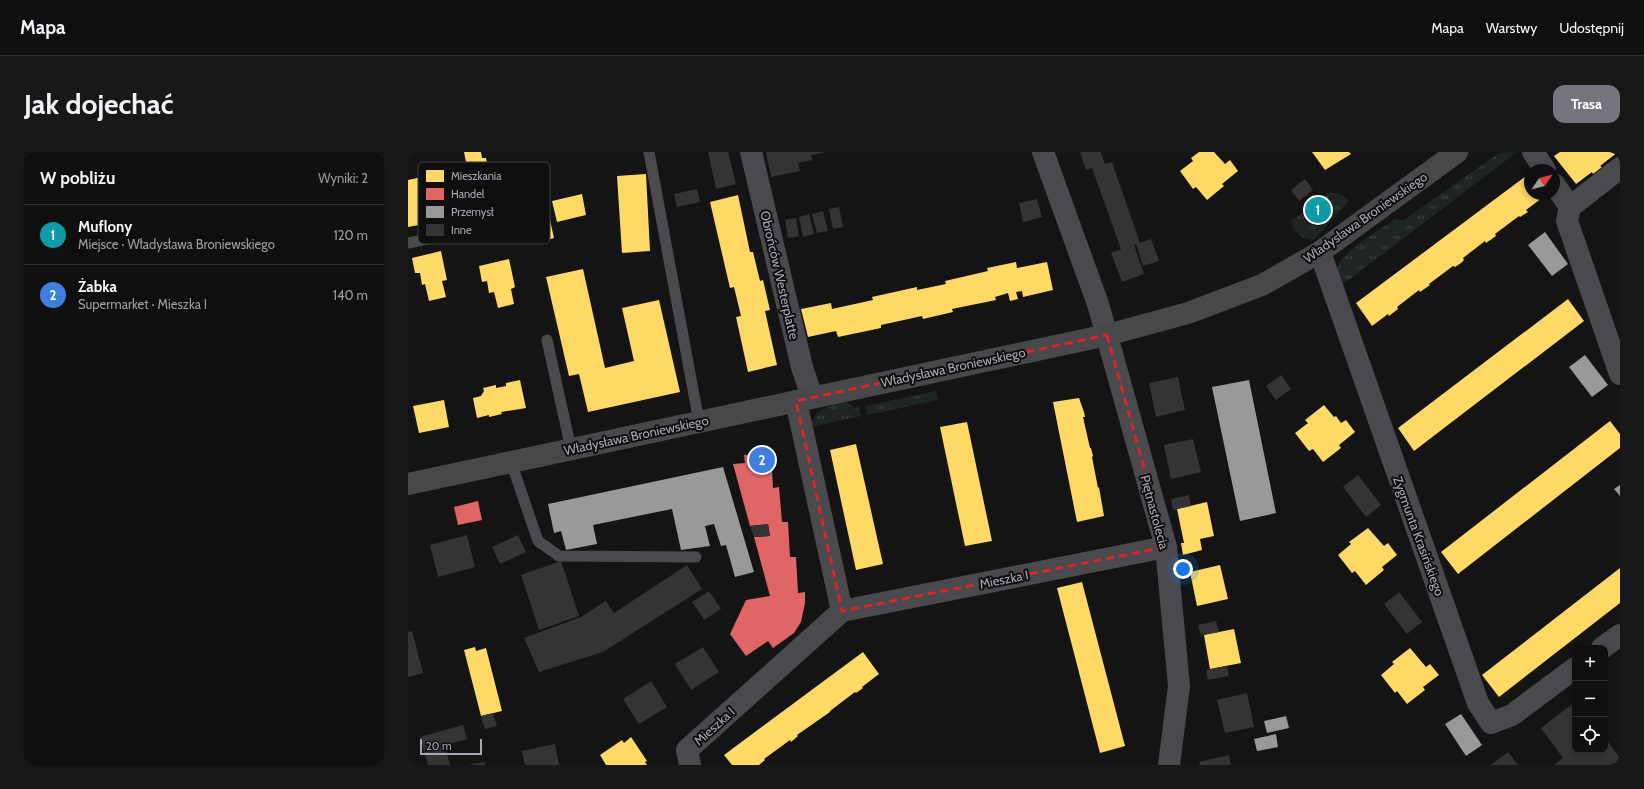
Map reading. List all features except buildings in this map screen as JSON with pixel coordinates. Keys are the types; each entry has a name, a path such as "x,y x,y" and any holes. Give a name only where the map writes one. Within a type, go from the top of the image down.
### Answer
{"street":[{"name":"Obrońców Westerplatte","path":"751,152 802,367 804,399"},
{"path":"1043,152 1098,304 1107,335"},
{"name":"Władysława Broniewskiego","path":"408,484 1107,335 1188,313 1254,288 1320,252 1457,152"},
{"path":"1532,152 1541,164"},
{"path":"1620,168 1570,207 1567,222 1620,374"},
{"path":"1560,193 1570,207"},
{"name":"Zygmunta Krasińskiego","path":"1320,252 1478,703 1491,723 1512,715 1572,670"},
{"name":"Piętnastolecia","path":"1107,335 1166,547 1179,686 1169,765"},
{"path":"804,399 842,611"},
{"name":"Mieszka I","path":"690,765 687,750 842,611 1166,547"},
{"path":"1606,645 1620,635"}],"lane":[{"path":"649,152 700,422"},
{"path":"408,243 418,241"},
{"path":"547,340 571,449"},
{"path":"511,462 538,541 558,556 696,557"}],"highlighted area":[{"path":"1107,335 1166,547 842,611 796,401"}],"green space":[{"path":"1517,152 1338,288 1337,269 1340,262 1345,255 1362,241 1395,219 1404,220 1499,153"},
{"path":"1330,192 1343,195 1349,201 1315,239 1306,239 1299,235 1294,229 1291,221"},
{"path":"936,391 938,400 868,415 865,406"},
{"path":"846,402 855,408 859,407 861,416 811,427 815,416 824,408 834,404"}],"place":[{"name":"Muflony","path":"1318,210"},
{"name":"Żabka","path":"762,460"}]}
